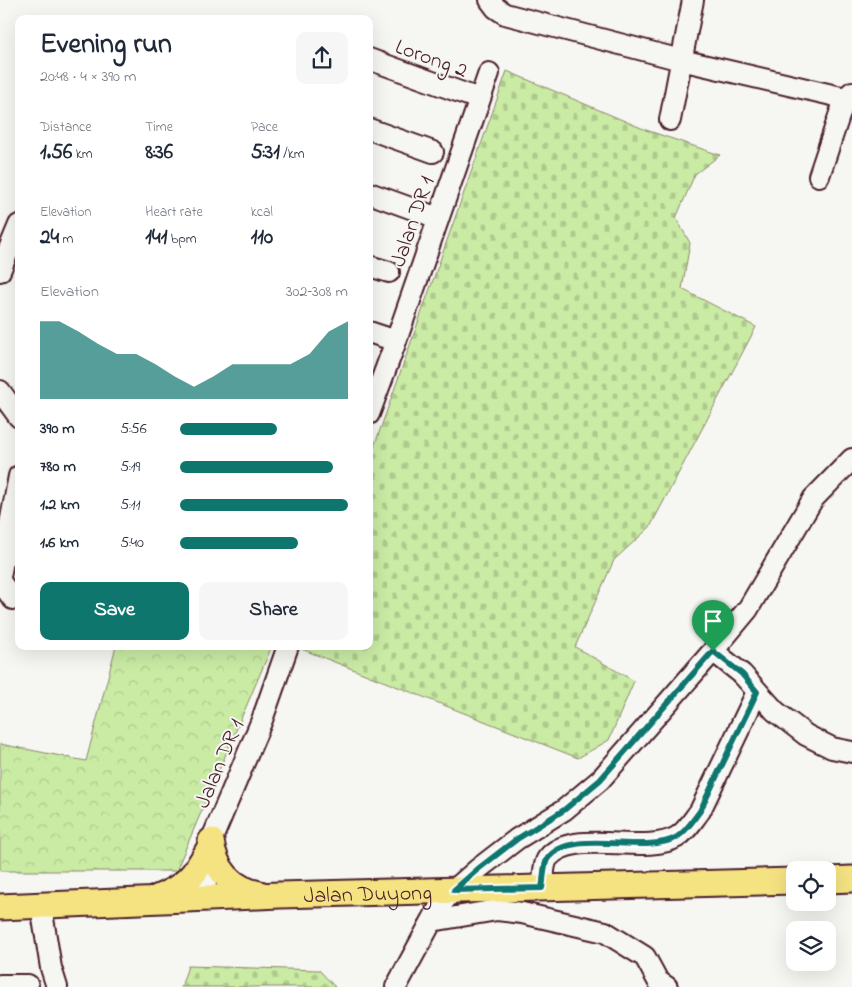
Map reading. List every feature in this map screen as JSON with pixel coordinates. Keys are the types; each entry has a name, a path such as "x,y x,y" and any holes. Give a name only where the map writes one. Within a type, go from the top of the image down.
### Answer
{"main road":[{"path":"210,845 216,861 227,879 240,887 257,893 280,895"},
{"path":"148,902 187,882 201,864 210,845"},
{"path":"836,880 852,879"},
{"name":"Jalan Duyong","path":"0,908 205,900 280,895 786,880"}],"street":[{"path":"490,0 496,8 505,14 681,60 848,95 819,176"},
{"path":"670,120 693,0"},
{"name":"Lorong 2","path":"373,60 479,100"},
{"name":"Jalan DR 1","path":"373,399 396,340 488,73"},
{"path":"373,130 433,152"},
{"path":"373,194 438,218"},
{"path":"0,271 15,235"},
{"path":"373,267 389,272"},
{"path":"373,333 396,340"},
{"path":"0,391 15,412"},
{"path":"396,987 441,904 478,869 517,839 564,810 600,780 748,609 813,498 849,467"},
{"path":"15,498 0,579 15,599"},
{"name":"Jalan DR 1","path":"205,900 210,845 262,720 287,650"},
{"path":"713,651 742,674 775,711 806,735 832,748 852,752"},
{"path":"542,888 547,859 558,849 575,844 652,844 666,842 678,836 689,826 700,811 757,692"},
{"path":"41,906 51,968 57,987"},
{"path":"432,921 497,910 522,913 605,932 645,957 658,981 666,987"},
{"path":"0,985 28,985"}],"green space":[{"path":"507,71 646,130 720,155 695,174 676,218 690,243 682,289 756,327 650,527 614,560 575,647 634,681 609,740 578,758 304,650 373,650 373,450"},
{"path":"115,650 270,650 176,871 0,871 0,744 86,761"},
{"path":"188,966 319,970 335,987 181,987"}],"route":[{"path":"713,651 742,674 757,692 700,811 689,826 678,836 666,842 652,844 575,844 558,849 547,859 542,888 454,890 517,839 564,810 600,780 713,651"}]}
